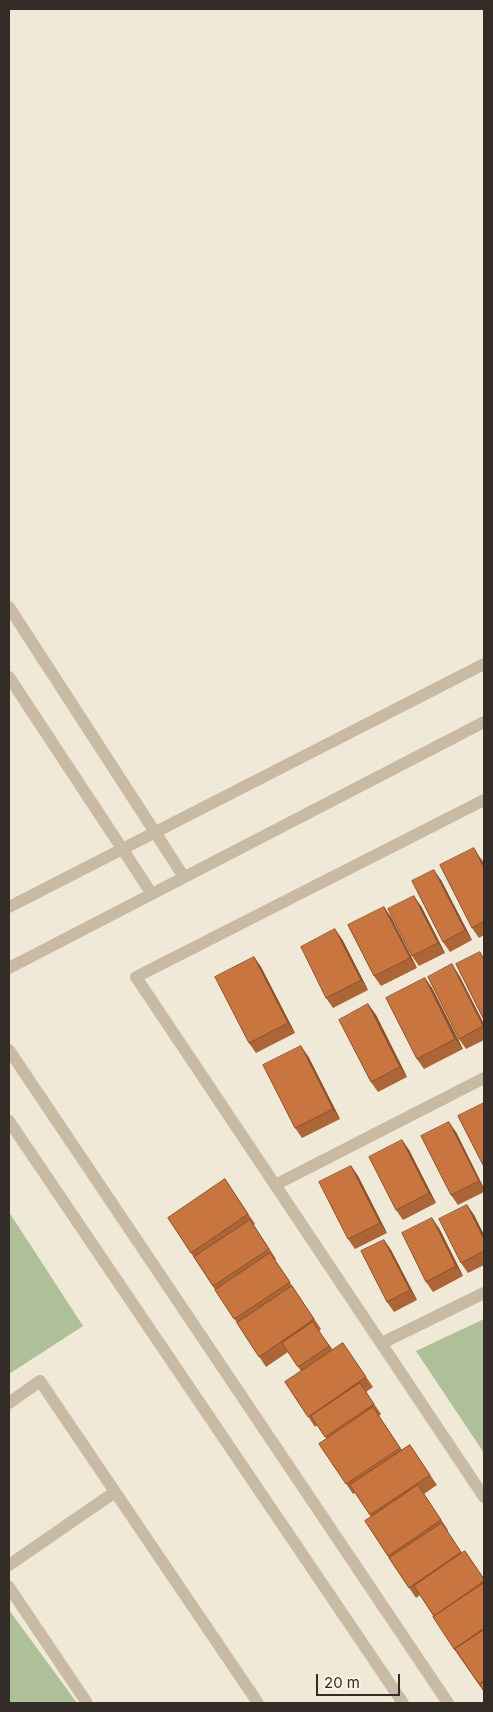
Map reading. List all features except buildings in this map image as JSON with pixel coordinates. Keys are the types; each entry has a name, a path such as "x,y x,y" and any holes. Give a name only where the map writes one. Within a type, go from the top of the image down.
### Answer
{"street":[{"path":"9,607 184,877"},
{"path":"9,907 484,664"},
{"path":"9,677 152,894"},
{"path":"9,968 484,722"},
{"path":"484,800 136,977 484,1497"},
{"path":"9,1050 448,1703"},
{"path":"275,1185 484,1078"},
{"path":"9,1121 403,1703"},
{"path":"382,1343 484,1293"},
{"path":"9,1403 40,1381 258,1703"},
{"path":"9,1565 115,1492"},
{"path":"9,1587 87,1703"}],"green space":[{"path":"9,1212 83,1326 9,1374"},
{"path":"484,1319 484,1453 416,1351"},
{"path":"9,1610 77,1703 9,1703"}]}
